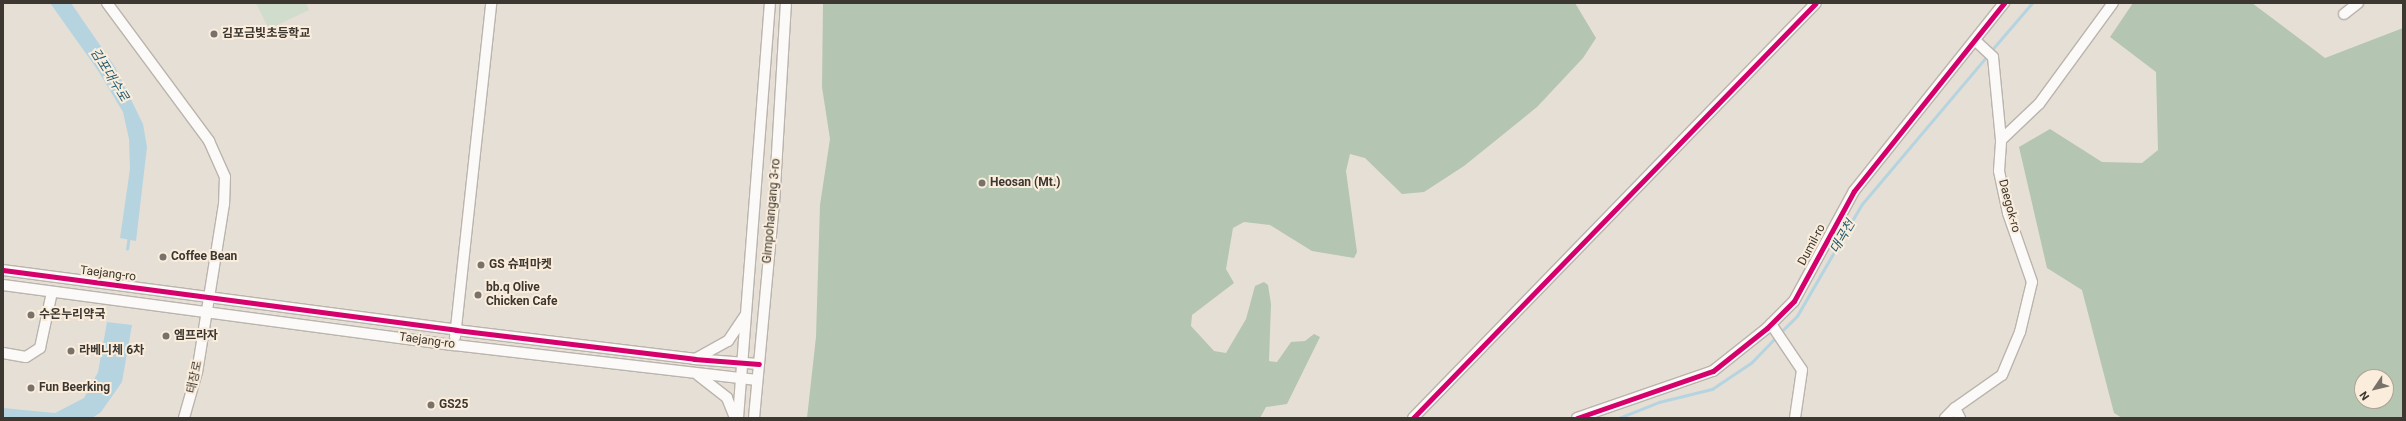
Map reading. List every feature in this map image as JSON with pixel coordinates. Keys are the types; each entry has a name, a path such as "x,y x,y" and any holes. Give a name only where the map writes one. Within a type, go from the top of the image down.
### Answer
{"street":[{"name":"태장로","path":"107,3 209,141 221,164 226,194 197,372 184,418"},
{"path":"454,345 491,3"},
{"name":"Gimpohangang 3-ro","path":"736,418 741,378 770,3"},
{"name":"Gimpohangang 3-ro","path":"754,418 774,204 786,3"},
{"path":"1414,418 1816,3"},
{"name":"Dumil-ro","path":"1577,418 1713,371 1773,326 1794,301 1854,191 1976,41 2004,3"},
{"path":"2002,140 2039,104 2113,3"},
{"path":"2344,14 2358,3"},
{"name":"Daegok-ro","path":"1945,418 1955,408 2002,375 2020,332 2032,282 2008,213 2001,178 2002,140 1993,57 1976,41"},
{"name":"Taejang-ro","path":"3,270 694,360 759,364"},
{"name":"Taejang-ro","path":"3,285 454,345 757,380"},
{"path":"3,353 26,357 40,348 52,292"},
{"path":"694,360 728,341 746,315"},
{"path":"1773,326 1802,370 1795,418"},
{"path":"696,374 727,398 736,418"},
{"path":"1955,408 1960,418"}],"green space":[{"path":"256,3 306,3 309,10 269,29"},
{"path":"823,3 1575,3 1596,38 1583,58 1537,107 1464,166 1424,192 1402,194 1365,158 1350,154 1346,171 1357,252 1354,258 1312,251 1270,225 1244,222 1233,228 1226,269 1234,283 1192,315 1191,326 1214,351 1226,353 1246,319 1255,286 1264,282 1268,285 1271,304 1269,361 1277,362 1291,342 1305,341 1314,334 1320,337 1287,404 1266,407 1260,418 807,418 816,337 820,205 830,139 822,87"},
{"path":"2133,3 2252,3 2325,58 2403,28 2403,418 2122,418 2114,413 2082,290 2047,268 2019,147 2050,129 2102,162 2142,163 2158,150 2156,72 2110,37"}],"water":[{"path":"50,3 71,3 115,67 143,124 147,147 136,241 120,238 130,169 129,139 123,112 97,69"},
{"path":"107,322 132,325 122,382 101,412 92,418 3,418 3,408 55,413 84,398 98,372"}],"waterway":[{"name":"대곡천","path":"1990,52 2032,3"},
{"name":"대곡천","path":"1780,333 1797,316 1862,204 1987,56"},
{"name":"김포대수로","path":"127,249 129,237"},
{"name":"대곡천","path":"1619,418 1659,402 1712,389 1751,363 1777,336"}],"cycle path":[{"path":"1413,418 1816,3"},
{"path":"1577,418 1713,371 1767,328 1794,301 1854,191 2004,3"},
{"path":"3,270 456,330 694,359 759,364"}],"place":[{"name":"김포금빛초등학교","path":"214,34"},
{"name":"Heosan (Mt.)","path":"982,183"},
{"name":"Coffee Bean","path":"163,257"},
{"name":"GS 슈퍼마켓","path":"481,265"},
{"name":"bb.q Olive Chicken Cafe","path":"478,295"},
{"name":"수온누리약국","path":"31,315"},
{"name":"엠프라자","path":"166,336"},
{"name":"라베니체 6차","path":"71,351"},
{"name":"Fun Beerking","path":"31,388"},
{"name":"GS25","path":"431,405"}]}
